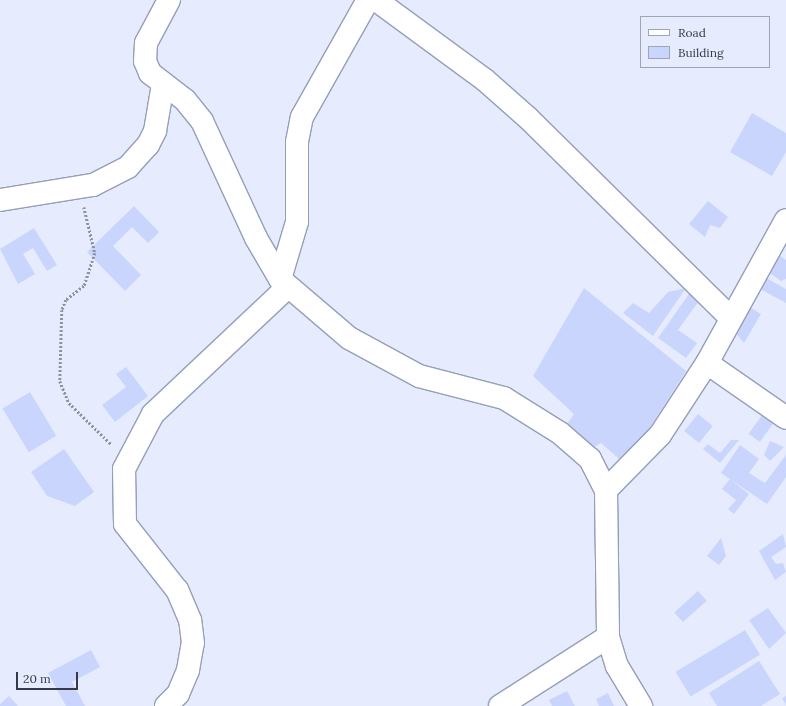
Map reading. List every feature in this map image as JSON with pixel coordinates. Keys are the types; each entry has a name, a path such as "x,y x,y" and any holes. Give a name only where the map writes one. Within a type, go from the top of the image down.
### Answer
{"street":[{"path":"169,0 146,43 145,61 163,84 185,100 202,121 256,238 284,283 349,338 419,376 504,398 560,433 590,459 606,490 608,637 617,666 641,706"},
{"path":"166,706 178,694 188,670 193,643 190,620 177,590 125,524 122,493 128,460 153,414 284,283 297,222 297,142 300,124 368,0"},
{"path":"376,0 485,80 528,118 730,317"},
{"path":"0,200 93,185 128,166 148,145 163,84"},
{"path":"606,490 660,435 707,364 730,317 786,220"},
{"path":"707,364 786,418"},
{"path":"500,706 608,637"}],"path":[{"path":"93,185 84,210 92,236 94,259 84,286 66,300 62,310 60,380 69,403 128,460"}],"building":[{"path":"752,113 786,133 786,152 772,176 730,152"},
{"path":"708,201 728,217 720,228 710,225 705,237 689,224"},
{"path":"134,206 159,232 148,243 132,227 113,246 141,275 125,291 87,252"},
{"path":"34,228 57,265 47,271 33,248 23,254 35,274 18,284 0,249"},
{"path":"776,253 786,260 786,279 781,281 765,270"},
{"path":"759,274 786,289 786,303 753,285"},
{"path":"584,288 686,371 626,465 601,443 593,448 565,427 574,414 533,376"},
{"path":"686,288 653,336 623,313 633,303 649,313 668,292"},
{"path":"691,291 701,298 678,330 697,343 686,358 658,338"},
{"path":"748,306 761,314 744,343 734,331"},
{"path":"126,367 148,396 115,422 102,405 126,387 116,374"},
{"path":"30,392 56,436 29,452 3,408"},
{"path":"765,411 776,419 760,442 749,434"},
{"path":"698,414 713,426 699,443 684,431"},
{"path":"731,440 739,440 720,463 703,449 708,444 720,453"},
{"path":"770,441 784,447 770,461 764,455"},
{"path":"740,445 759,459 749,473 765,483 786,455 786,477 767,504 721,473"},
{"path":"64,449 94,492 75,506 47,496 31,472"},
{"path":"730,479 749,494 734,514 728,509 736,500 722,489"},
{"path":"783,534 786,547 771,557 776,564 783,563 786,572 775,580 759,551"},
{"path":"721,538 726,556 719,565 707,556"},
{"path":"698,591 707,601 683,622 674,612"},
{"path":"768,608 786,633 769,649 749,620"},
{"path":"745,630 760,655 691,697 676,672"},
{"path":"91,650 100,667 72,682 85,706 66,706 48,673"},
{"path":"759,661 780,694 761,706 717,706 709,693"},
{"path":"567,691 575,706 552,706 549,700"},
{"path":"608,693 614,706 599,706 596,699"},
{"path":"9,696 18,706 0,706 0,704"},
{"path":"786,696 786,705 782,698"}]}
